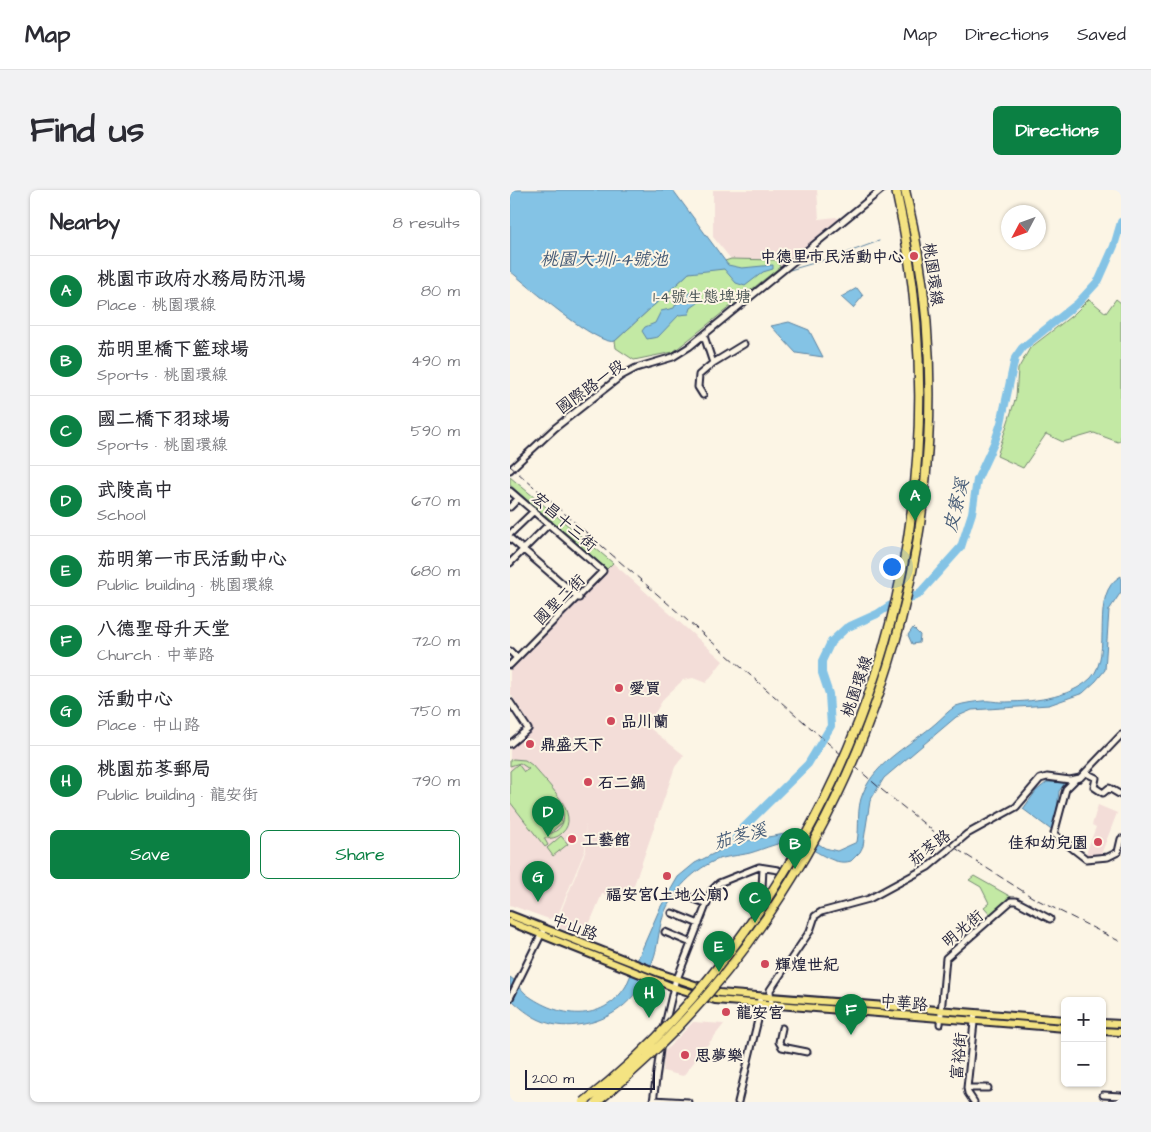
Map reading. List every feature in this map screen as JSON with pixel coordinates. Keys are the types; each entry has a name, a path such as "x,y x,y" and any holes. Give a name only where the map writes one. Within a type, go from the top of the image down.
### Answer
{"highway":[{"name":"桃園環線","path":"584,1102 621,1071 678,1015 704,986 764,904 810,830 849,747 867,699 885,644 902,574 909,535 918,457 920,412 916,295 908,243 896,190"},
{"name":"桃園環線","path":"596,1102 677,1028 712,990 758,927 793,874 841,789 859,752 878,701 902,620 919,538 924,503 930,414 924,294 905,190"}],"main road":[{"name":"中山路","path":"510,915 542,931 658,976"},
{"name":"中山路","path":"510,922 542,931"},
{"name":"中華路","path":"658,976 676,979 718,992 760,997 1061,1020"},
{"name":"中華路","path":"658,976 673,987 700,997 759,1005 940,1022 974,1022 1061,1028"},
{"path":"1106,1023 1121,1024"},
{"path":"1106,1031 1121,1032"}],"street":[{"name":"國際路一段","path":"510,470 555,428 620,376 636,368 673,357 704,336 881,190"},
{"path":"704,336 713,363"},
{"path":"703,395 698,386 699,375 713,363 744,344"},
{"name":"宏昌十三街","path":"510,490 603,571"},
{"path":"510,507 517,500"},
{"path":"510,534 534,511"},
{"path":"511,561 524,551 550,524"},
{"path":"510,538 579,598"},
{"name":"國聖二街","path":"510,665 579,598 603,571"},
{"path":"510,651 517,658"},
{"path":"510,702 528,729 510,744"},
{"path":"1121,735 1086,773 1066,789 1054,834 1086,860 1108,857 1118,852 1121,839"},
{"path":"1086,773 1096,778 1094,787 1099,791 1103,793 1108,788 1121,795"},
{"name":"茄苳路","path":"771,998 770,990 810,932 815,916 821,912 869,899 928,867 967,834 1016,807 1040,779 1047,777 1075,780"},
{"path":"759,867 763,870 762,887"},
{"path":"688,1102 653,1101 658,1052 676,979 712,890 720,883 759,867 778,870"},
{"path":"682,894 707,904"},
{"name":"明光街","path":"940,1022 946,958 1011,901 1016,901 1050,919"},
{"path":"672,913 699,924"},
{"path":"510,998 542,931"},
{"path":"665,932 691,943"},
{"path":"738,1102 760,997"},
{"path":"771,998 771,1006"},
{"name":"富裕街","path":"973,1101 968,1093 968,1088 975,1013"},
{"path":"782,1028 779,1042 782,1047 807,1052"},
{"path":"968,1088 988,1088"},
{"path":"1103,1095 1121,1096"}],"shaded area":[{"path":"713,190 817,190 819,219 836,217 839,219 780,267 777,260 731,259 713,237"},
{"path":"613,563 723,661 706,683 693,678 683,680 664,698 647,726 684,755 675,767 632,891 622,897 602,894 584,937 555,926 586,850 586,824 585,850 558,915 549,919 510,905 510,746 532,727 510,693 510,670"},
{"name":"佳和幼兒園","path":"1098,805 1117,813 1100,857 1087,858 1085,856 1096,827 1092,825"},
{"name":"思夢樂","path":"693,1022 724,1024 683,1076 663,1071 664,1052"}],"green space":[{"name":"1-4號生態埤塘","path":"731,259 777,260 780,267 673,352 634,360 616,348 615,341 689,273"},
{"path":"1089,299 1106,313 1116,299 1121,303 1121,440 1118,442 1094,433 1063,442 1046,434 1023,468 997,456 1016,397 1018,369 1030,348 1074,314"},
{"path":"915,446 931,447 928,488 912,486"},
{"path":"510,477 613,563 607,569 510,485"},
{"path":"510,760 525,760 532,765 552,788 565,808 568,817 567,826 558,836 544,838 548,845 545,847 510,802 510,771 518,764 524,772 529,769 520,763 510,766","holes":["562,809 563,822 556,814","563,822 557,830 549,834"]},
{"path":"561,836 568,844 553,856 547,848"},
{"path":"974,876 1013,898 992,916 984,907 989,903 981,887 969,880"}],"water":[{"name":"桃園大圳1-4號池","path":"510,190 673,190 728,265 742,268 773,265 773,269 763,272 745,286 736,283 724,269 689,273 615,341 607,341 594,335 562,314 510,271"},
{"path":"857,288 863,296 853,308 841,297"},
{"path":"690,291 692,300 698,300 698,303 691,308 689,314 679,315 658,337 647,339 642,331 645,327 655,323 661,311 674,308 676,304 685,299"},
{"path":"789,322 809,330 823,357 796,353 771,326"},
{"path":"1121,576 1121,592 1109,610 1105,670 1096,681 1083,693 1049,705 972,710 956,717 884,778 870,801 863,846 851,861 844,862 831,859 804,845 786,842 750,853 723,858 705,866 682,885 665,911 653,960 648,973 634,995 615,1012 591,1023 567,1026 549,1023 532,1016 510,998 510,977 526,994 552,1008 565,1012 579,1013 592,1012 605,1007 626,986 660,908 678,877 695,863 719,851 727,844 791,833 804,835 825,848 837,851 857,842 861,799 876,772 895,754 953,708 962,704 984,701 1012,702 1049,698 1072,691 1091,678 1098,667 1101,654 1103,610 1106,596 1111,585"},
{"path":"913,628 920,635 919,643 912,644 908,635"},
{"path":"1047,782 1065,783 1059,791 1055,826 1050,829 1023,809 1036,791"}],"waterway":[{"name":"皮寮溪","path":"728,851 740,831 808,764 831,726 829,694 822,673 822,661 831,642 846,628 877,614 889,606 918,595 961,547 972,513 977,480 1001,423 1015,358 1022,348 1078,303 1099,280 1114,246 1121,222"},
{"path":"790,270 838,256 879,241"}],"railway":[{"path":"510,466 882,790 952,846 1032,897 1121,942"}],"place":[{"name":"中德里市民活動中心","path":"914,256"},
{"name":"桃園市政府水務局防汛場","path":"915,521"},
{"name":"愛買","path":"619,688"},
{"name":"品川蘭","path":"611,721"},
{"name":"鼎盛天下","path":"530,744"},
{"name":"石二鍋","path":"588,782"},
{"name":"武陵高中","path":"548,837"},
{"name":"工藝館","path":"572,839"},
{"name":"佳和幼兒園","path":"1098,842"},
{"name":"茄明里橋下籃球場","path":"795,869"},
{"name":"福安宮(土地公廟)","path":"667,876"},
{"name":"活動中心","path":"538,902"},
{"name":"國二橋下羽球場","path":"755,923"},
{"name":"輝煌世紀","path":"765,964"},
{"name":"茄明第一市民活動中心","path":"719,972"},
{"name":"龍安宮","path":"726,1012"},
{"name":"桃園茄苳郵局","path":"649,1018"},
{"name":"八德聖母升天堂","path":"851,1035"},
{"name":"思夢樂","path":"685,1055"}],"water label":[{"name":"茄苳溪","path":"740,836"}]}
